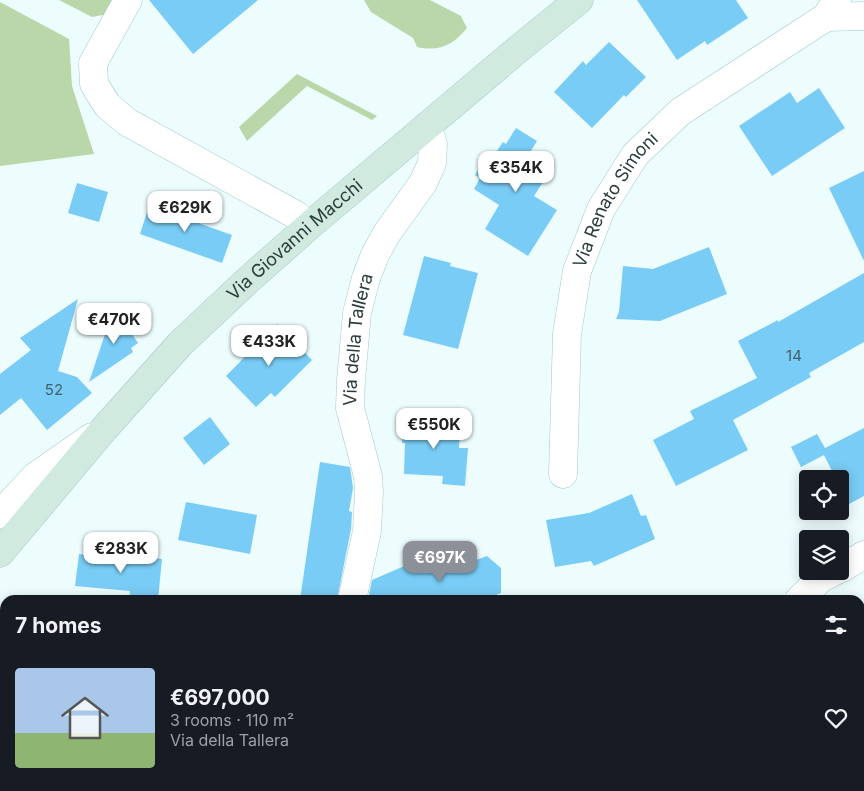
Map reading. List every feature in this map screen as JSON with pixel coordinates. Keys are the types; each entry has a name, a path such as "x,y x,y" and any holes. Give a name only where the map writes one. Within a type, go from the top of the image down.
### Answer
{"street":[{"path":"128,0 92,63 94,84 107,105 127,122 296,215 309,226"},
{"name":"Via Giovanni Macchi","path":"0,553 104,429 180,344 309,226 516,50 579,0"},
{"name":"Via Renato Simoni","path":"563,474 567,334 577,271 600,209 635,155 680,112 831,8 864,16"},
{"name":"Via della Tallera","path":"353,595 367,531 369,492 368,476 350,408 357,313 366,278 375,255 402,209 423,183 432,164 433,144 427,126"},
{"path":"0,514 36,476 104,429"},
{"path":"849,563 864,555"},
{"path":"805,595 820,580"}],"green space":[{"path":"59,0 121,0 114,13 92,17"},
{"path":"364,0 430,0 461,16 467,28 457,39 445,46 433,49 417,47 413,38 371,12"},
{"path":"0,2 69,39 72,86 94,154 0,166"},
{"path":"297,74 377,116 372,120 307,86 247,141 239,127"}],"building":[{"path":"149,0 258,0 193,54"},
{"path":"637,0 736,0 748,18 707,45 705,41 677,60"},
{"path":"609,42 646,77 626,97 624,95 592,128 554,92 583,61 586,65"},
{"path":"819,88 845,128 772,176 739,126 790,92 797,103"},
{"path":"516,128 537,141 529,154 552,168 534,196 557,210 528,256 485,229 499,205 474,189 480,178 475,175 490,151 495,154 503,142 506,144"},
{"path":"864,171 864,261 829,188"},
{"path":"77,183 108,192 99,222 68,213"},
{"path":"150,203 232,235 222,263 140,234"},
{"path":"709,247 727,294 660,321 616,319 619,312 623,266 653,269"},
{"path":"424,256 451,263 450,266 478,273 458,349 403,335"},
{"path":"864,273 864,342 809,373 811,377 733,420 748,450 676,486 653,440 694,419 690,411 757,378 738,341 778,320 778,322"},
{"path":"78,299 58,371 77,377 92,393 47,430 21,398 0,415 0,374 31,350 20,338"},
{"path":"114,307 138,343 131,348 133,352 89,382"},
{"path":"277,324 312,360 275,397 271,393 256,407 226,376"},
{"path":"404,416 450,419 449,430 460,431 459,448 468,448 465,486 442,484 443,476 404,474 405,443 402,443"},
{"path":"210,417 230,444 204,465 183,438"},
{"path":"864,428 864,496 849,504 849,470 832,470 824,455 801,467 791,447 817,434 825,448"},
{"path":"320,462 350,467 353,488 349,511 352,512 351,529 338,595 301,595"},
{"path":"632,494 641,516 646,515 655,539 594,566 591,561 555,567 546,520 589,513"},
{"path":"186,502 257,515 250,554 178,540"},
{"path":"96,552 162,559 158,595 130,595 130,591 75,586 79,554 96,556"},
{"path":"487,556 501,568 501,593 496,595 369,595 372,580 416,561 435,575"}]}
